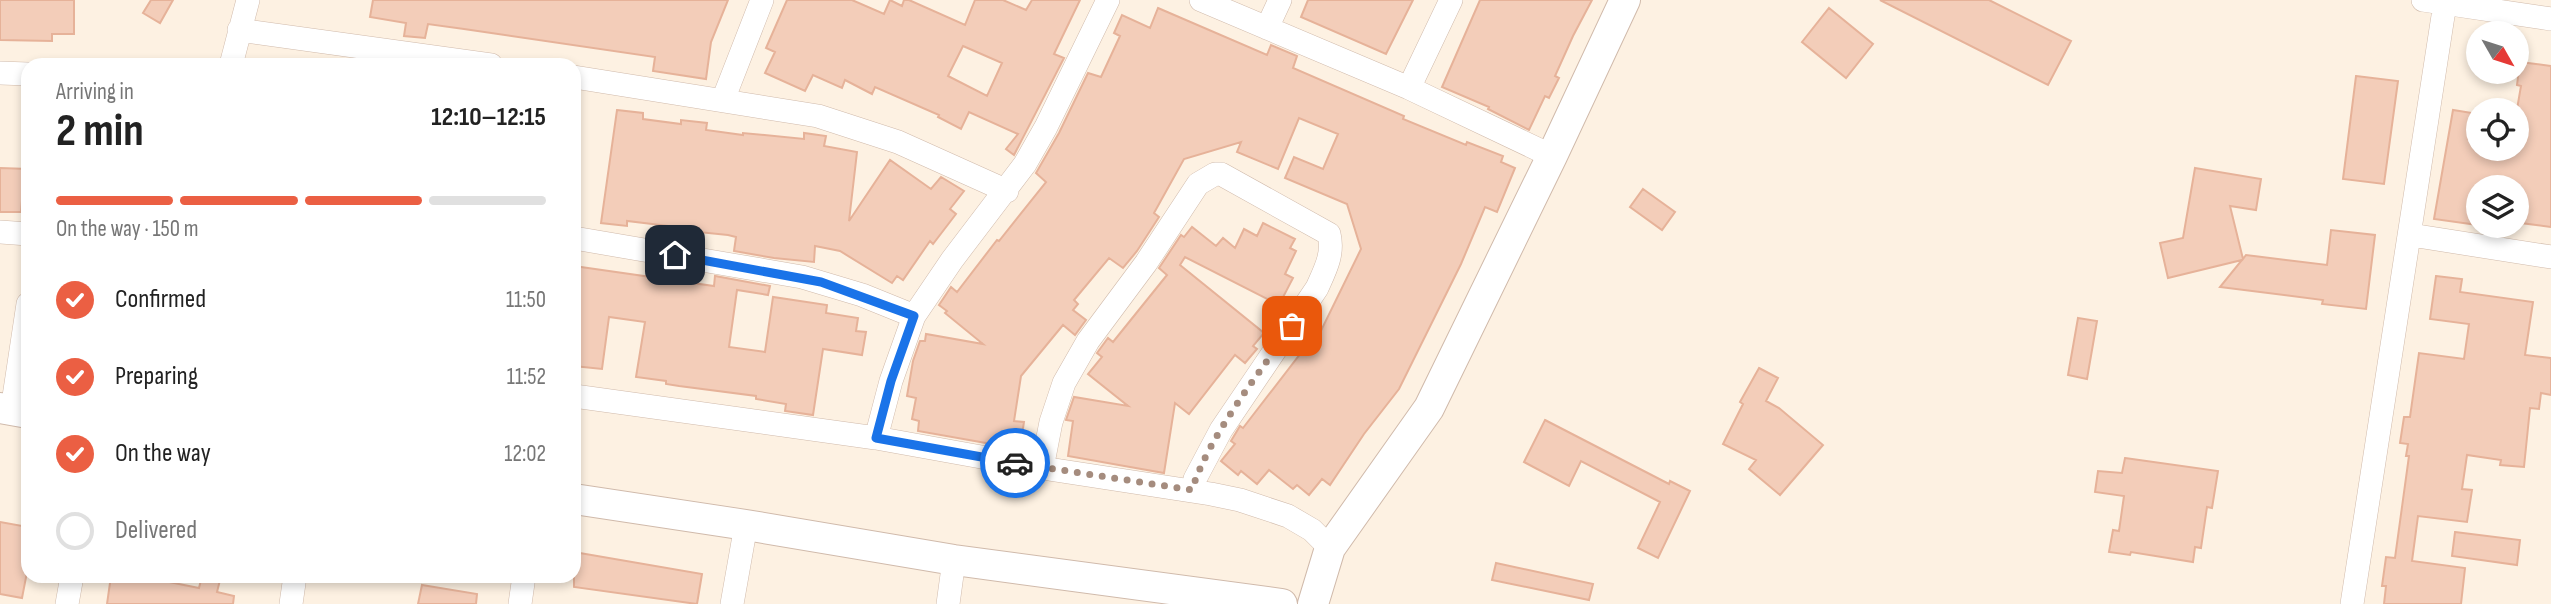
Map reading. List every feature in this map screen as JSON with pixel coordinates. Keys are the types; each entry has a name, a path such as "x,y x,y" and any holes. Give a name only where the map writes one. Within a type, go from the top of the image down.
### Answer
{"street":[{"path":"233,58 248,0"},
{"path":"723,100 762,0"},
{"path":"876,438 891,381 914,316 952,260 1007,191 1046,127 1108,0"},
{"path":"1201,0 1409,88 1552,156"},
{"path":"1267,28 1280,0"},
{"path":"1409,88 1451,0"},
{"path":"1313,604 1330,548 1429,408 1625,0"},
{"path":"2423,0 2551,19"},
{"path":"2352,604 2445,3"},
{"path":"239,30 441,58"},
{"path":"0,73 21,74"},
{"path":"581,79 818,116 898,142 1007,191"},
{"path":"1042,468 1051,422 1064,383 1088,341 1146,263 1198,184 1214,174 1221,174 1329,234 1331,243 1329,262 1317,288 1221,430 1192,490"},
{"path":"0,232 21,233"},
{"path":"2411,235 2551,257"},
{"path":"581,239 802,277 862,295 914,316"},
{"path":"13,410 21,353"},
{"path":"581,397 876,438 1042,468 1192,490 1240,500 1288,516 1312,530 1330,548"},
{"path":"581,500 954,560 1282,604"},
{"path":"732,604 746,525"},
{"path":"948,604 954,560"},
{"path":"67,604 71,583"},
{"path":"291,604 294,583"},
{"path":"520,604 523,583"}],"building":[{"path":"0,0 74,0 74,34 52,34 52,41 0,40"},
{"path":"151,0 173,0 160,23 143,13"},
{"path":"373,0 728,0 711,42 706,79 653,71 655,57 464,29 428,24 425,38 404,36 406,23 370,17"},
{"path":"787,0 852,0 884,14 890,0 902,6 904,0 909,0 965,25 975,0 1003,0 1026,10 1032,0 1080,0 1054,54 1064,58 1014,155 1006,149 1018,134 969,112 961,129 938,117 939,115 875,87 872,94 845,80 842,88 813,75 805,91 765,73 775,52 766,48","holes":["963,46 1002,63 987,96 948,76"]},
{"path":"1308,0 1413,0 1386,54 1301,17"},
{"path":"1480,0 1592,0 1555,76 1559,78 1549,98 1545,96 1529,130 1488,109 1489,107 1442,87"},
{"path":"1880,0 1989,0 2071,41 2048,85"},
{"path":"1158,8 1267,55 1271,45 1297,56 1293,68 1404,116 1403,119 1466,145 1467,142 1503,156 1501,162 1515,168 1497,212 1485,207 1461,264 1399,389 1364,434 1330,485 1322,479 1309,495 1297,485 1293,489 1269,470 1257,484 1241,471 1238,475 1221,461 1235,444 1231,441 1240,426 1243,428 1311,340 1315,343 1361,249 1347,204 1285,178 1294,157 1323,169 1338,134 1299,118 1278,169 1237,152 1241,142 1184,159 1154,213 1159,217 1137,251 1123,268 1109,258 1074,300 1078,304 1073,310 1086,320 1075,335 1063,325 1021,376 1014,421 1024,422 1021,441 1004,438 1003,446 918,431 919,421 912,419 916,398 907,396 913,361 920,341 925,341 926,334 983,344 939,305 951,287 957,292 1046,182 1036,173 1088,73 1101,77 1120,36 1114,33 1122,15 1150,28"},
{"path":"1829,8 1873,44 1846,78 1802,42"},
{"path":"2529,63 2551,66 2551,227 2529,224 2529,175 2466,175 2466,223 2434,219 2453,110 2466,112 2466,161 2529,161 2529,98 2519,98 2521,86 2517,85 2529,84"},
{"path":"2356,76 2398,81 2384,184 2343,179"},
{"path":"617,110 643,113 643,119 681,124 681,120 707,123 706,130 743,135 804,139 804,133 826,136 824,146 857,152 849,221 890,160 931,189 941,177 964,191 950,209 956,214 933,244 930,241 903,280 897,276 892,283 840,251 815,246 814,262 774,258 734,251 736,237 728,235 668,229 669,226 627,221 627,226 601,223"},
{"path":"0,168 21,169 21,212 0,212"},
{"path":"2195,168 2261,179 2256,210 2230,206 2243,259 2246,255 2327,265 2331,230 2375,235 2366,309 2322,304 2323,300 2220,287 2242,260 2168,278 2160,243 2183,238"},
{"path":"1643,189 1675,212 1662,230 1630,207"},
{"path":"1263,223 1295,239 1290,248 1296,251 1285,274 1293,278 1279,305 1185,257 1180,265 1264,333 1253,346 1257,349 1245,363 1235,355 1189,414 1175,403 1164,473 1068,456 1073,421 1066,420 1074,397 1128,406 1088,374 1102,357 1097,353 1108,338 1113,342 1167,275 1159,268 1181,235 1184,237 1192,227 1216,246 1223,238 1235,248 1244,229 1257,236"},
{"path":"581,267 714,286 715,276 770,286 768,295 737,290 729,347 765,352 773,297 827,305 826,313 858,318 856,331 866,332 862,355 823,349 813,415 785,411 786,404 756,399 756,396 666,384 666,381 636,377 645,322 609,317 602,369 581,367"},
{"path":"2436,276 2462,279 2460,292 2533,302 2525,355 2551,358 2551,395 2541,393 2539,409 2530,408 2524,467 2500,465 2501,460 2467,455 2462,489 2472,490 2467,522 2418,516 2412,561 2465,568 2461,604 2384,604 2386,586 2382,586 2386,557 2395,558 2409,456 2406,456 2408,444 2400,443 2404,417 2410,417 2419,353 2464,359 2469,324 2430,319"},
{"path":"2078,318 2097,321 2087,379 2068,375"},
{"path":"1759,368 1778,378 1766,401 1779,408 1823,445 1780,495 1749,469 1756,460 1723,444 1743,404 1740,402"},
{"path":"1545,420 1669,484 1670,481 1690,491 1658,558 1638,548 1660,502 1581,461 1569,486 1524,462"},
{"path":"2125,458 2218,471 2212,508 2207,507 2201,548 2195,547 2193,562 2131,552 2130,555 2109,552 2113,530 2119,531 2124,496 2095,492 2098,471 2122,473"},
{"path":"0,522 21,526 21,583 25,583 22,598 0,594"},
{"path":"2455,532 2520,540 2517,565 2452,556"},
{"path":"581,553 702,574 697,604 574,587 574,583 581,583"},
{"path":"1496,563 1593,584 1589,600 1492,580"},
{"path":"110,583 174,583 199,588 200,583 219,583 217,592 234,596 233,604 107,604"},
{"path":"422,585 477,594 476,604 418,604"}],"way so far":[{"path":"1015,463 1192,490 1221,430 1292,326"}],"route":[{"path":"675,255 802,277 862,295 914,316 891,381 876,438 1015,463"}]}
